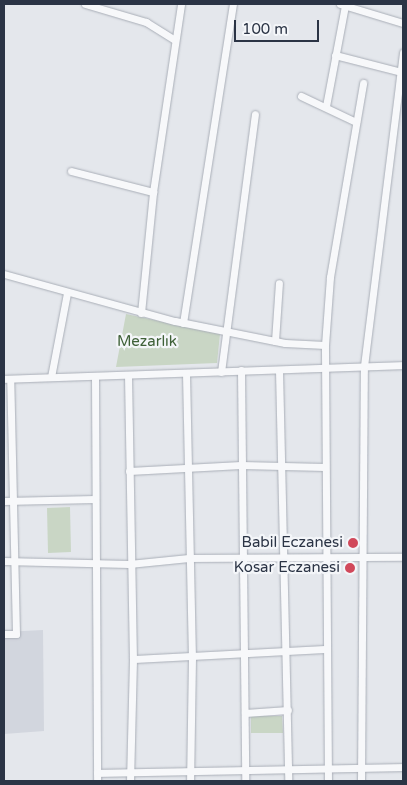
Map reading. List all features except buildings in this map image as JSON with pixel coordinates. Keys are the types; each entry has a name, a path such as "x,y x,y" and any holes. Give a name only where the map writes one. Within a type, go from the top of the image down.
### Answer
{"street":[{"path":"85,4 146,22 175,40"},
{"path":"141,313 153,192 181,4"},
{"path":"184,323 233,4"},
{"path":"326,106 336,54 342,4 403,23"},
{"path":"361,781 364,366 403,52"},
{"path":"336,54 401,72"},
{"path":"328,781 325,345 330,277 363,82"},
{"path":"301,96 326,106 356,122"},
{"path":"221,372 255,114"},
{"path":"71,172 153,192"},
{"path":"4,274 67,293 184,323 275,341 325,345"},
{"path":"275,341 279,283"},
{"path":"51,377 67,293"},
{"path":"4,634 16,634 13,501 7,379 403,365"},
{"path":"241,370 241,559 245,655 245,781"},
{"path":"279,370 283,466 288,781"},
{"path":"186,373 189,468 188,558 192,658 190,781"},
{"path":"128,375 129,564 133,659 130,781"},
{"path":"95,376 96,777 130,773 190,773 328,767 362,770 403,767"},
{"path":"129,471 241,465 325,467"},
{"path":"4,501 95,499"},
{"path":"4,560 129,564 188,558 403,557"},
{"path":"133,659 192,658 326,649"},
{"path":"245,713 288,710"}],"shaded area":[{"path":"43,630 44,731 4,734 4,632"}],"green space":[{"name":"Mezarlık","path":"126,314 220,334 217,363 116,367"},
{"path":"70,507 71,552 48,553 47,508"},
{"path":"251,716 282,716 283,733 251,733"}],"place":[{"name":"Babil Eczanesi","path":"353,543"},
{"name":"Kosar Eczanesi","path":"350,568"}]}
